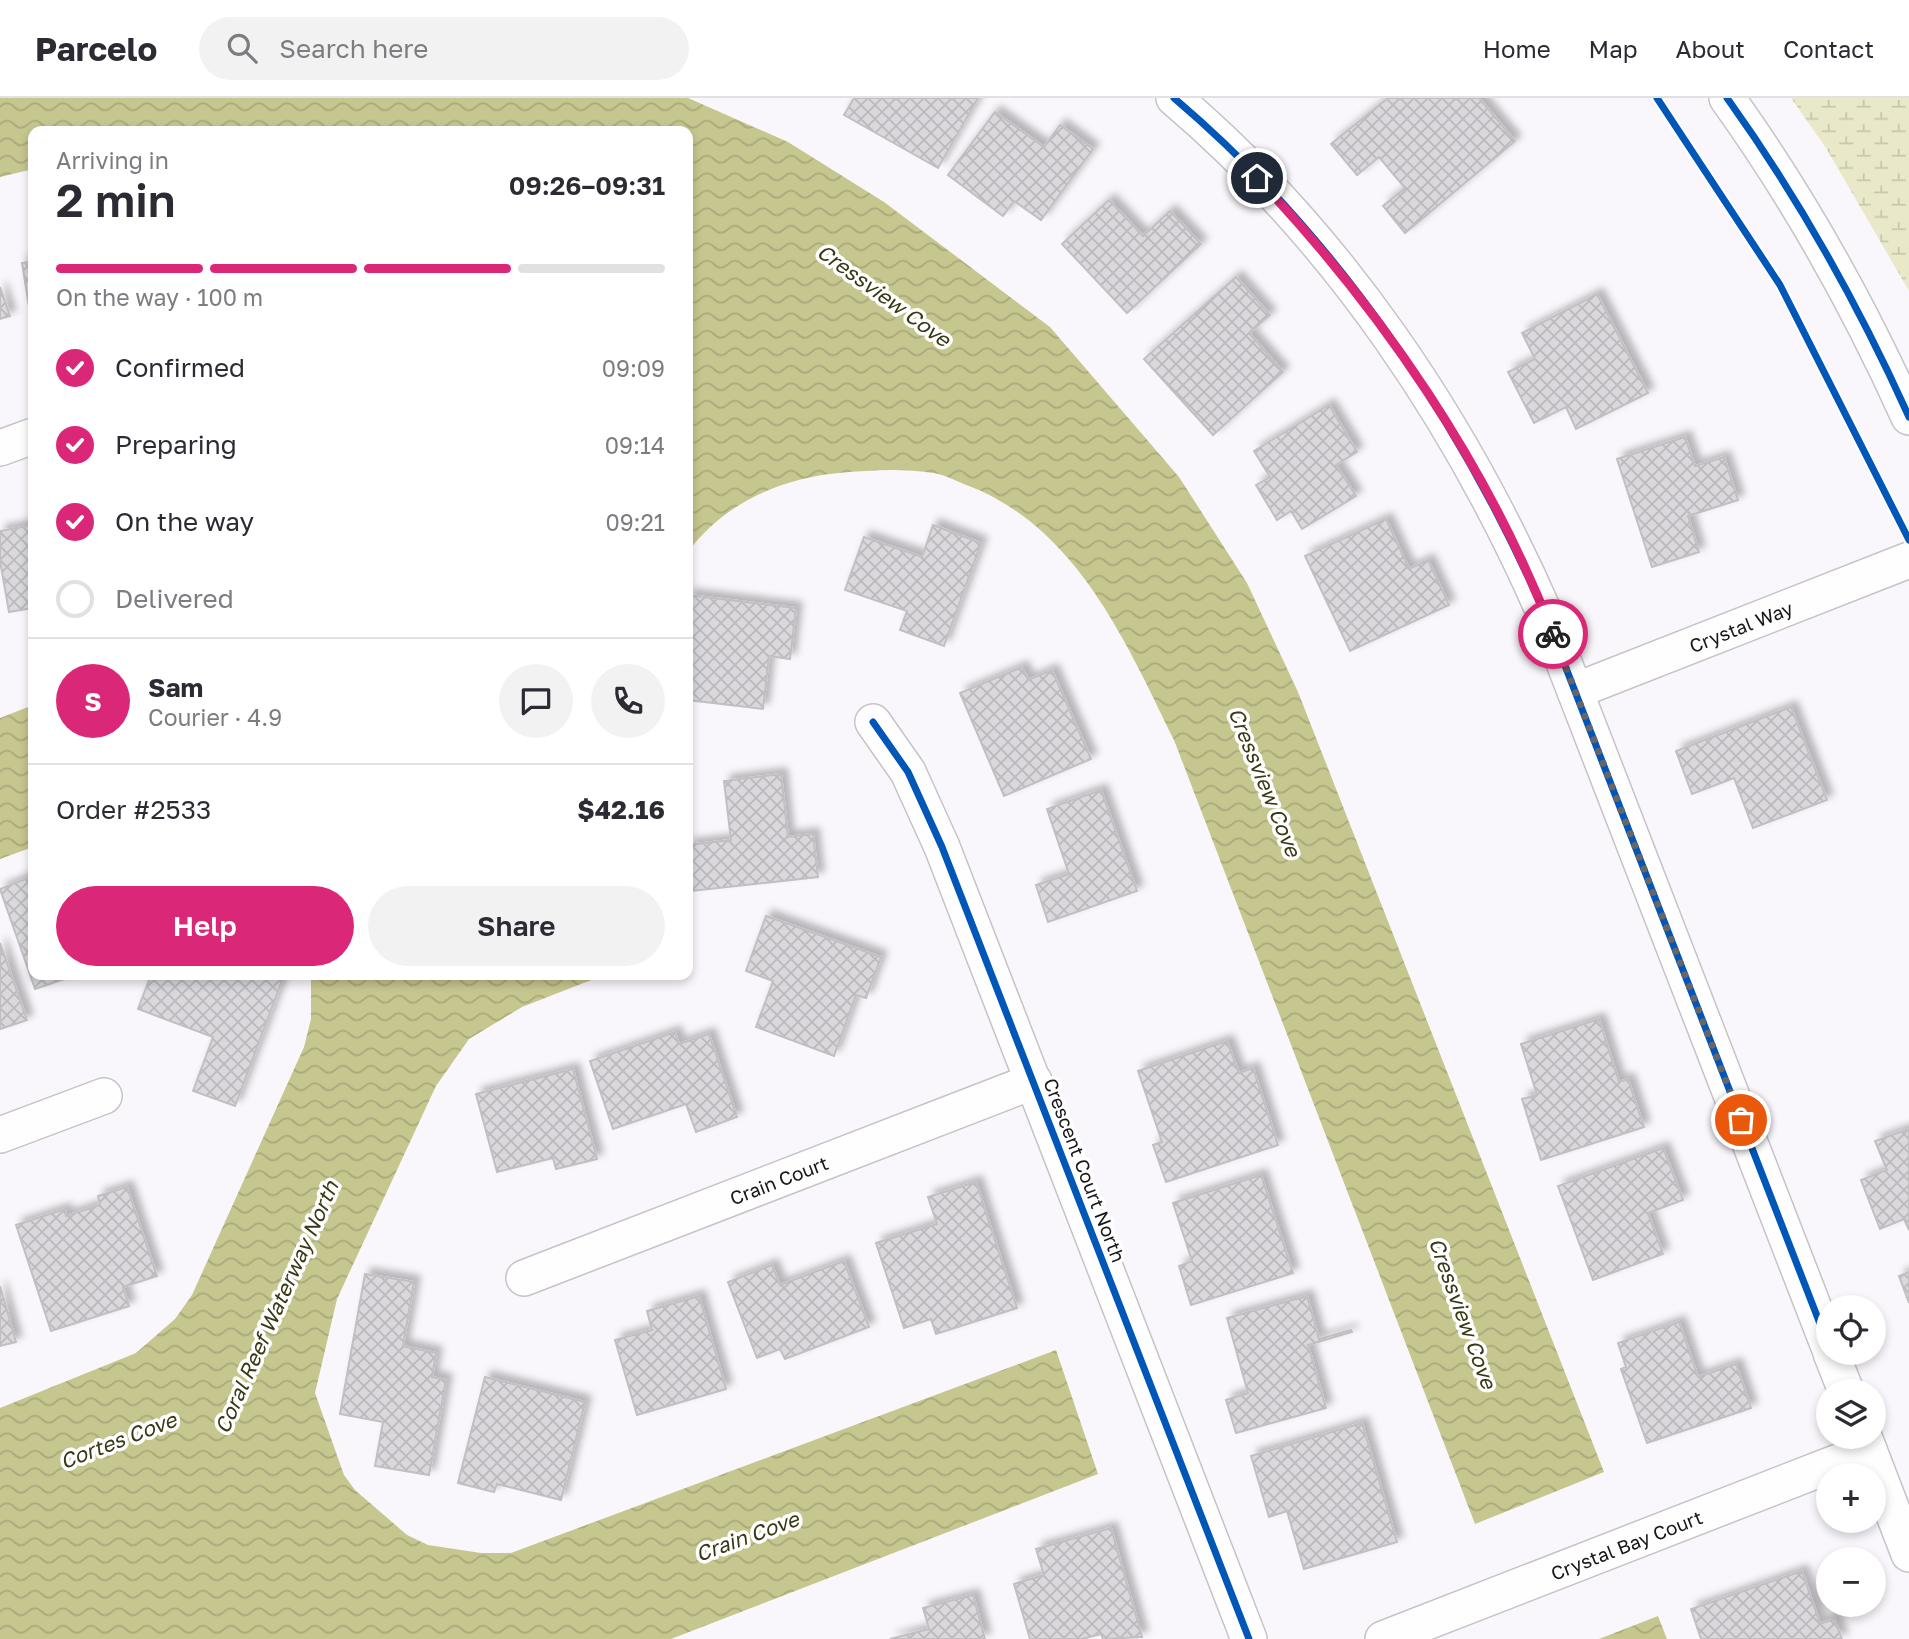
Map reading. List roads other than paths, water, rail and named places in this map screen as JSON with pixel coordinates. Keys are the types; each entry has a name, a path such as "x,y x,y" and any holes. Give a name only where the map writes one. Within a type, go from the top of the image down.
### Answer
{"street":[{"path":"1174,98 1220,140 1330,259 1401,353 1495,509 1534,588 1816,1313"},
{"path":"1727,98 1785,183 1822,247 1909,417"},
{"path":"0,448 28,438"},
{"name":"Crystal Way","path":"1575,691 1909,560"},
{"name":"Crescent Court North","path":"873,722 908,772 933,825 1249,1639"},
{"name":"Crain Court","path":"524,1278 1034,1081"},
{"path":"0,1135 104,1096"},
{"name":"Crystal Bay Court","path":"1383,1639 1851,1449"},
{"path":"1868,1449 1909,1554"}],"water":[{"name":"Cressview Cove","path":"0,98 688,98 788,142 884,202 1050,327 1179,477 1247,583 1298,692 1604,1472 1475,1524 1174,740 1117,628 1069,559 1040,530 1007,505 943,475 910,470 839,473 775,488 736,507 718,520 693,546 693,126 28,126 28,170 0,177"},
{"path":"28,707 28,849 0,859 0,718"},
{"path":"311,980 591,980 522,1007 469,1039 436,1086 337,1299 315,1393 344,1475 355,1490 407,1535 428,1545 481,1553 511,1553 1056,1350 1098,1474 671,1639 0,1639 0,1408 136,1353 175,1319 192,1295 304,1047 311,1019"},
{"path":"1658,1616 1667,1639 1599,1639"}],"water label":[{"name":"Coral Reef Waterway North","path":"276,1307"},
{"name":"Cortes Cove","path":"118,1440"},
{"name":"Crain Cove","path":"747,1536"}]}
